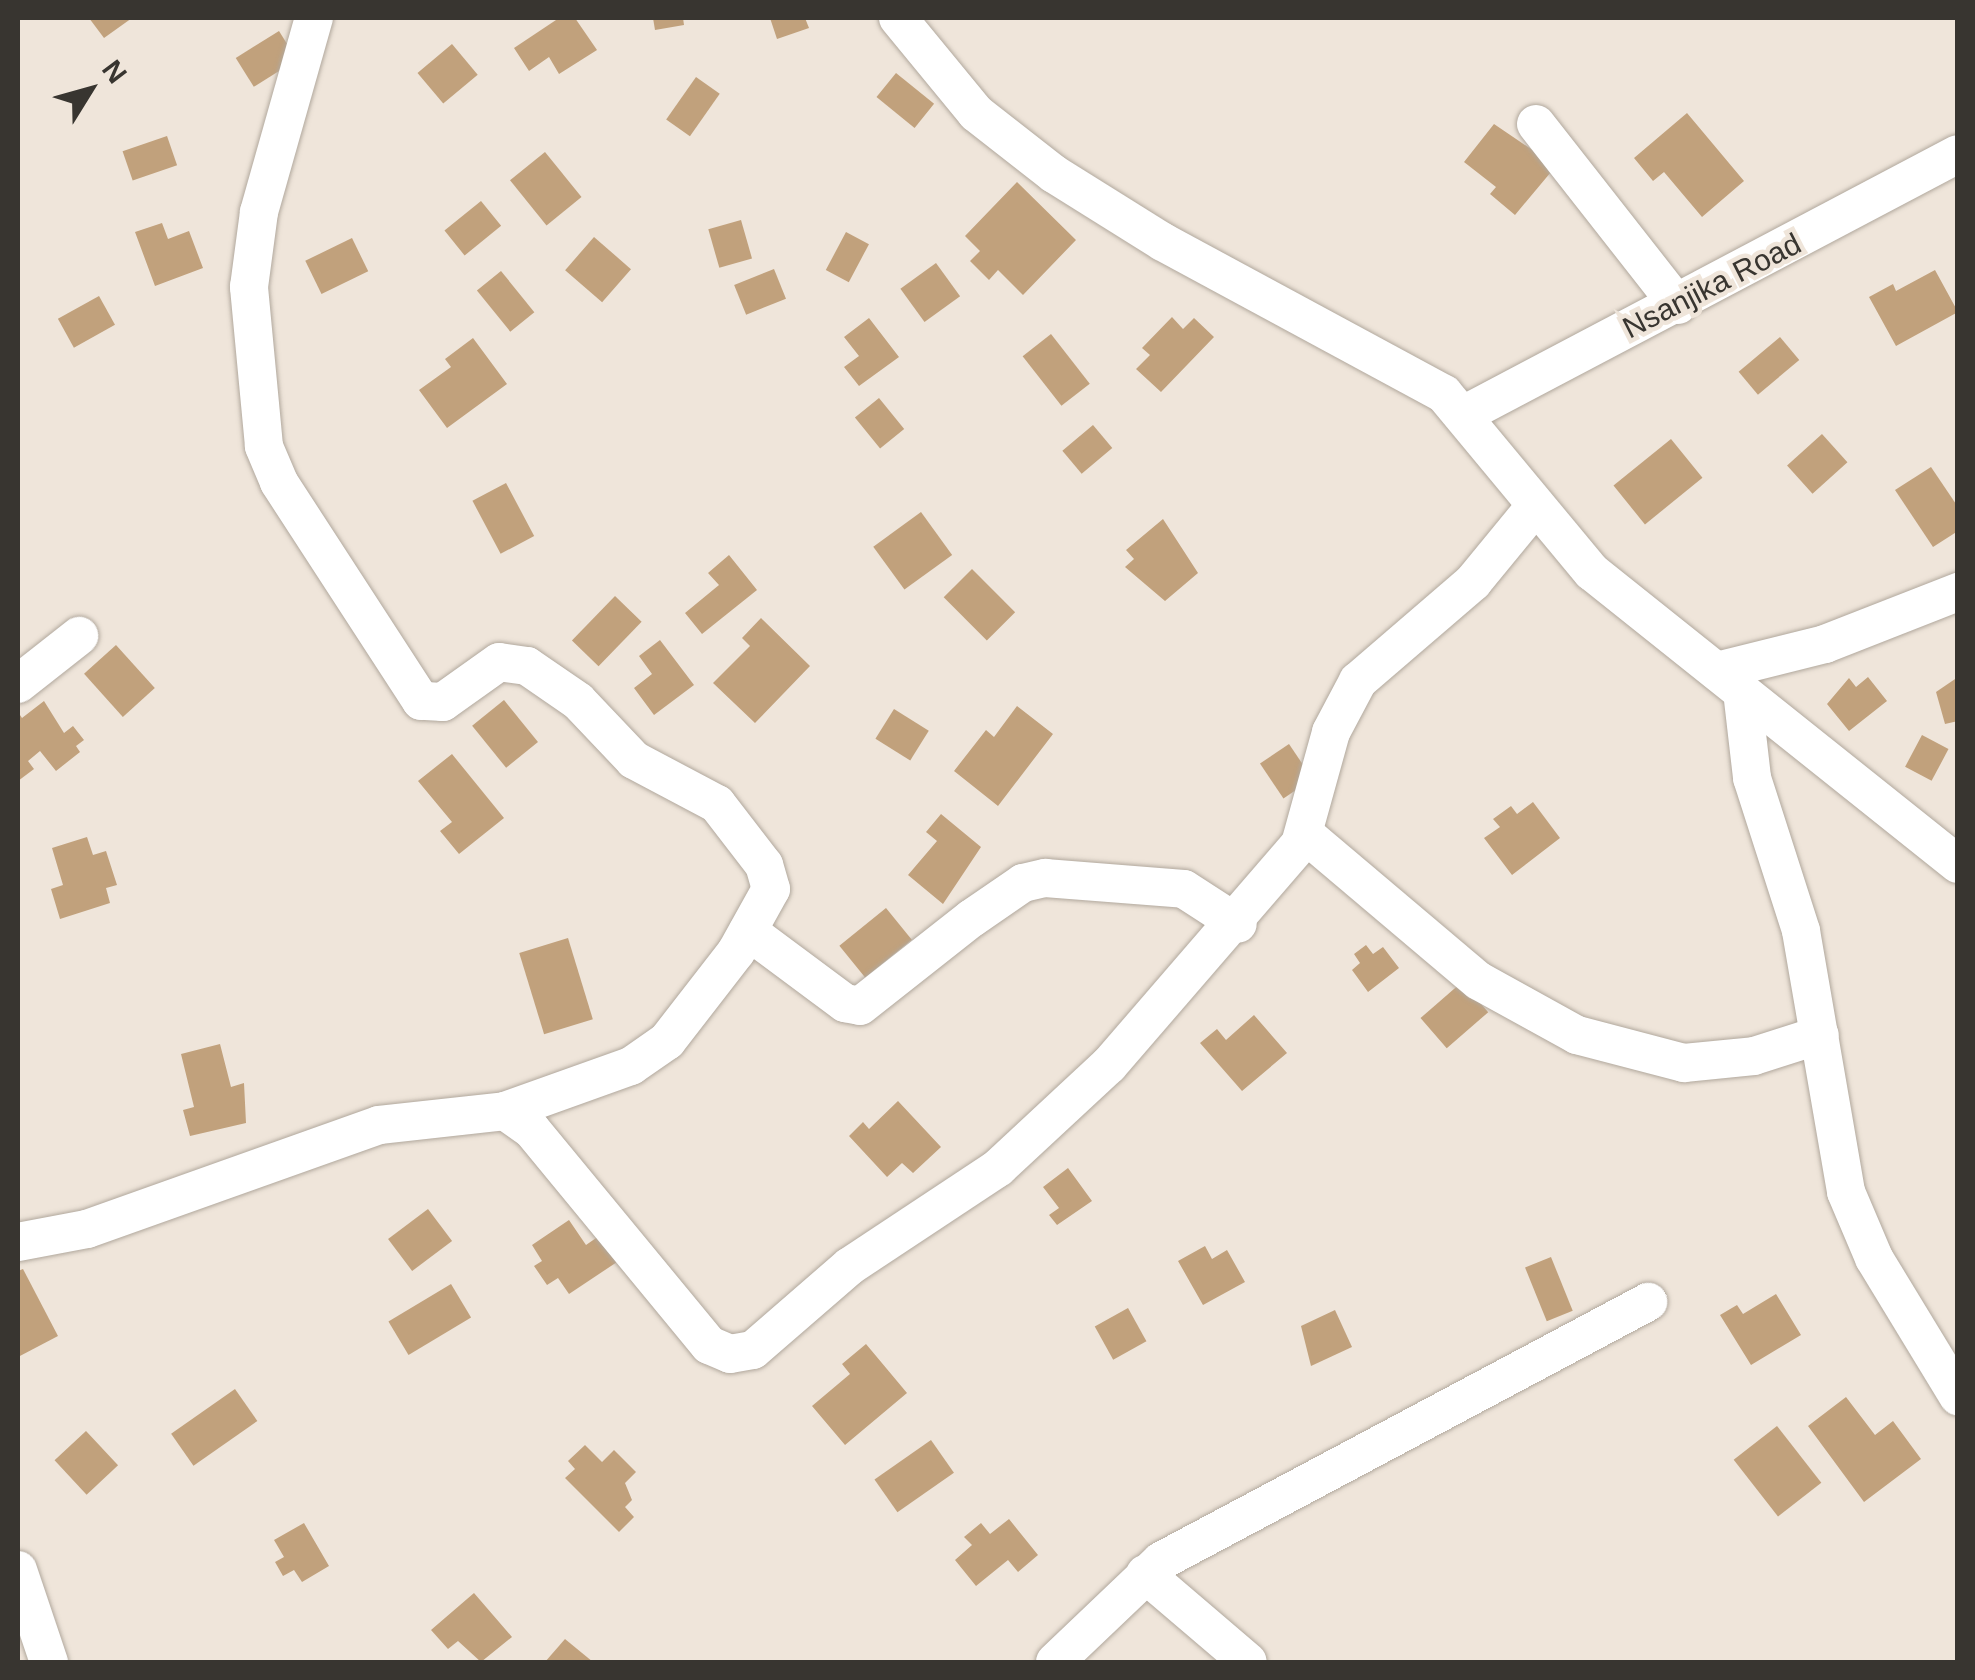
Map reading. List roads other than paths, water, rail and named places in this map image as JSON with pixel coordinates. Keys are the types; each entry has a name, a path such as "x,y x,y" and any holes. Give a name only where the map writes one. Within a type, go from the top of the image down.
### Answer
{"street":[{"path":"18,1242 87,1230 379,1125 505,1111 652,1056 748,931 771,889 770,878 717,804 634,760 578,700 527,666 499,662 443,702 422,702 279,482 264,446 249,287 260,212 314,18"},
{"path":"898,18 976,113 1054,174 1163,242 1414,376 1465,414 1533,509 1592,572 1958,864"},
{"path":"1536,124 1678,305"},
{"name":"Nsanjika Road","path":"1465,414 1958,154"},
{"path":"505,1111 531,1130 709,1345 730,1354 754,1350 850,1266 1026,1144 1238,924 1306,835 1330,732 1358,681 1474,582 1533,509"},
{"path":"1729,681 1958,592"},
{"path":"18,684 79,636"},
{"path":"1729,681 1752,778 1801,931 1853,1213 1958,1396"},
{"path":"1306,835 1480,981 1577,1035 1684,1063 1754,1056 1820,1035"},
{"path":"748,931 845,1003 860,1006 874,1001 972,918 1023,884 1046,878 1184,888 1238,924"},
{"path":"1055,1662 1144,1574 1280,1495 1648,1302"},
{"path":"18,1570 49,1662"},
{"path":"1144,1574 1248,1662"}]}
